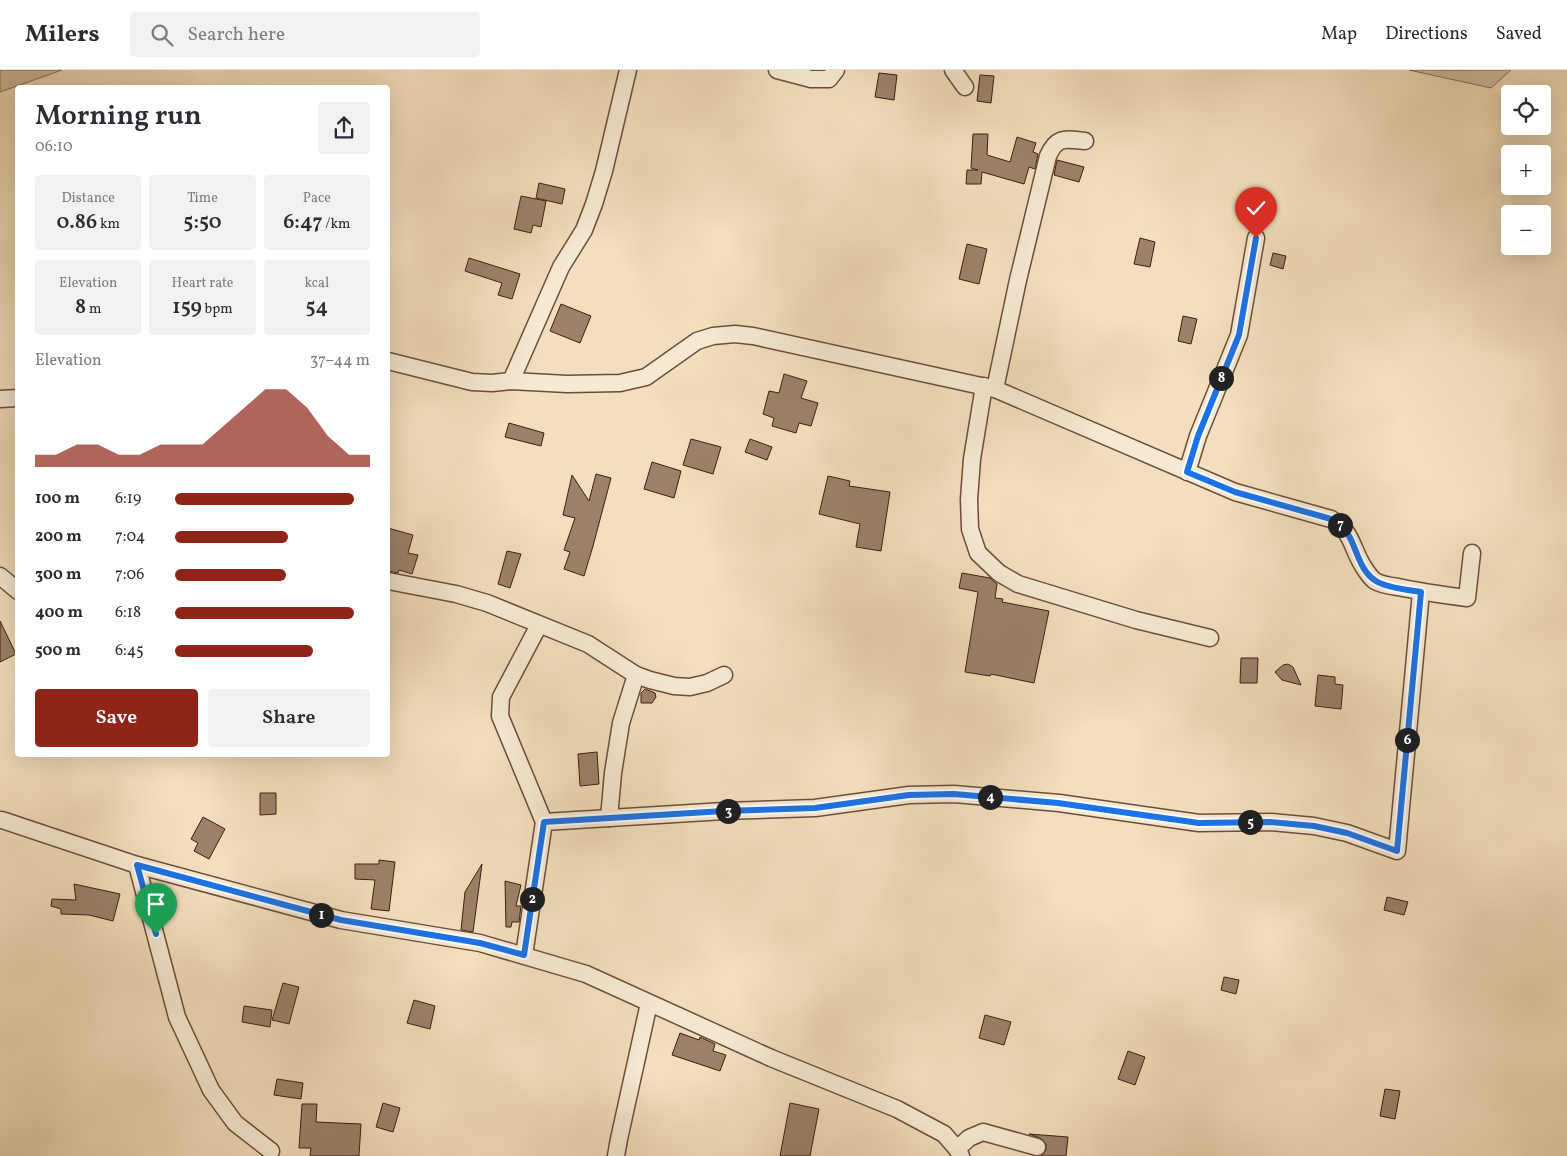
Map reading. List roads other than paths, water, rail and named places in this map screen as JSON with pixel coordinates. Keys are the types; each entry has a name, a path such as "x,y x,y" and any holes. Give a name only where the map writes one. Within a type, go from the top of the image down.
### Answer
{"street":[{"path":"511,381 561,267 584,230 594,204 604,171 628,70"},
{"path":"777,70 811,79 829,79 836,70"},
{"path":"953,70 965,87"},
{"path":"1085,141 1057,141 1048,156 1018,280 1002,362 990,388 972,460 969,499 970,529 978,553 999,573 1018,584 1136,620 1210,638"},
{"path":"1187,472 1198,436 1239,335 1256,238"},
{"path":"390,362 472,382 620,383 646,377 697,341 713,336 736,334 753,336 990,388 1235,492 1331,519 1341,525 1347,533 1363,566 1374,581 1383,584 1421,592 1467,598 1472,552"},
{"path":"0,399 15,398"},
{"path":"0,576 15,588"},
{"path":"390,581 456,594 479,601 588,644 636,675 674,686 690,687 707,683 724,675"},
{"path":"544,822 724,811 815,808 909,795 954,794 1058,803 1199,823 1270,822 1314,826 1347,833 1397,851 1421,592"},
{"path":"524,955 544,822 500,716 501,696 539,626"},
{"path":"609,818 613,773 621,723 636,675"},
{"path":"1,819 137,865 341,920 480,943 586,974 771,1058 896,1109 944,1134 959,1153 970,1138 983,1132 1038,1148"},
{"path":"137,865 177,1017 211,1090 235,1123 271,1151"},
{"path":"616,1156 618,1139 649,1003"}]}
